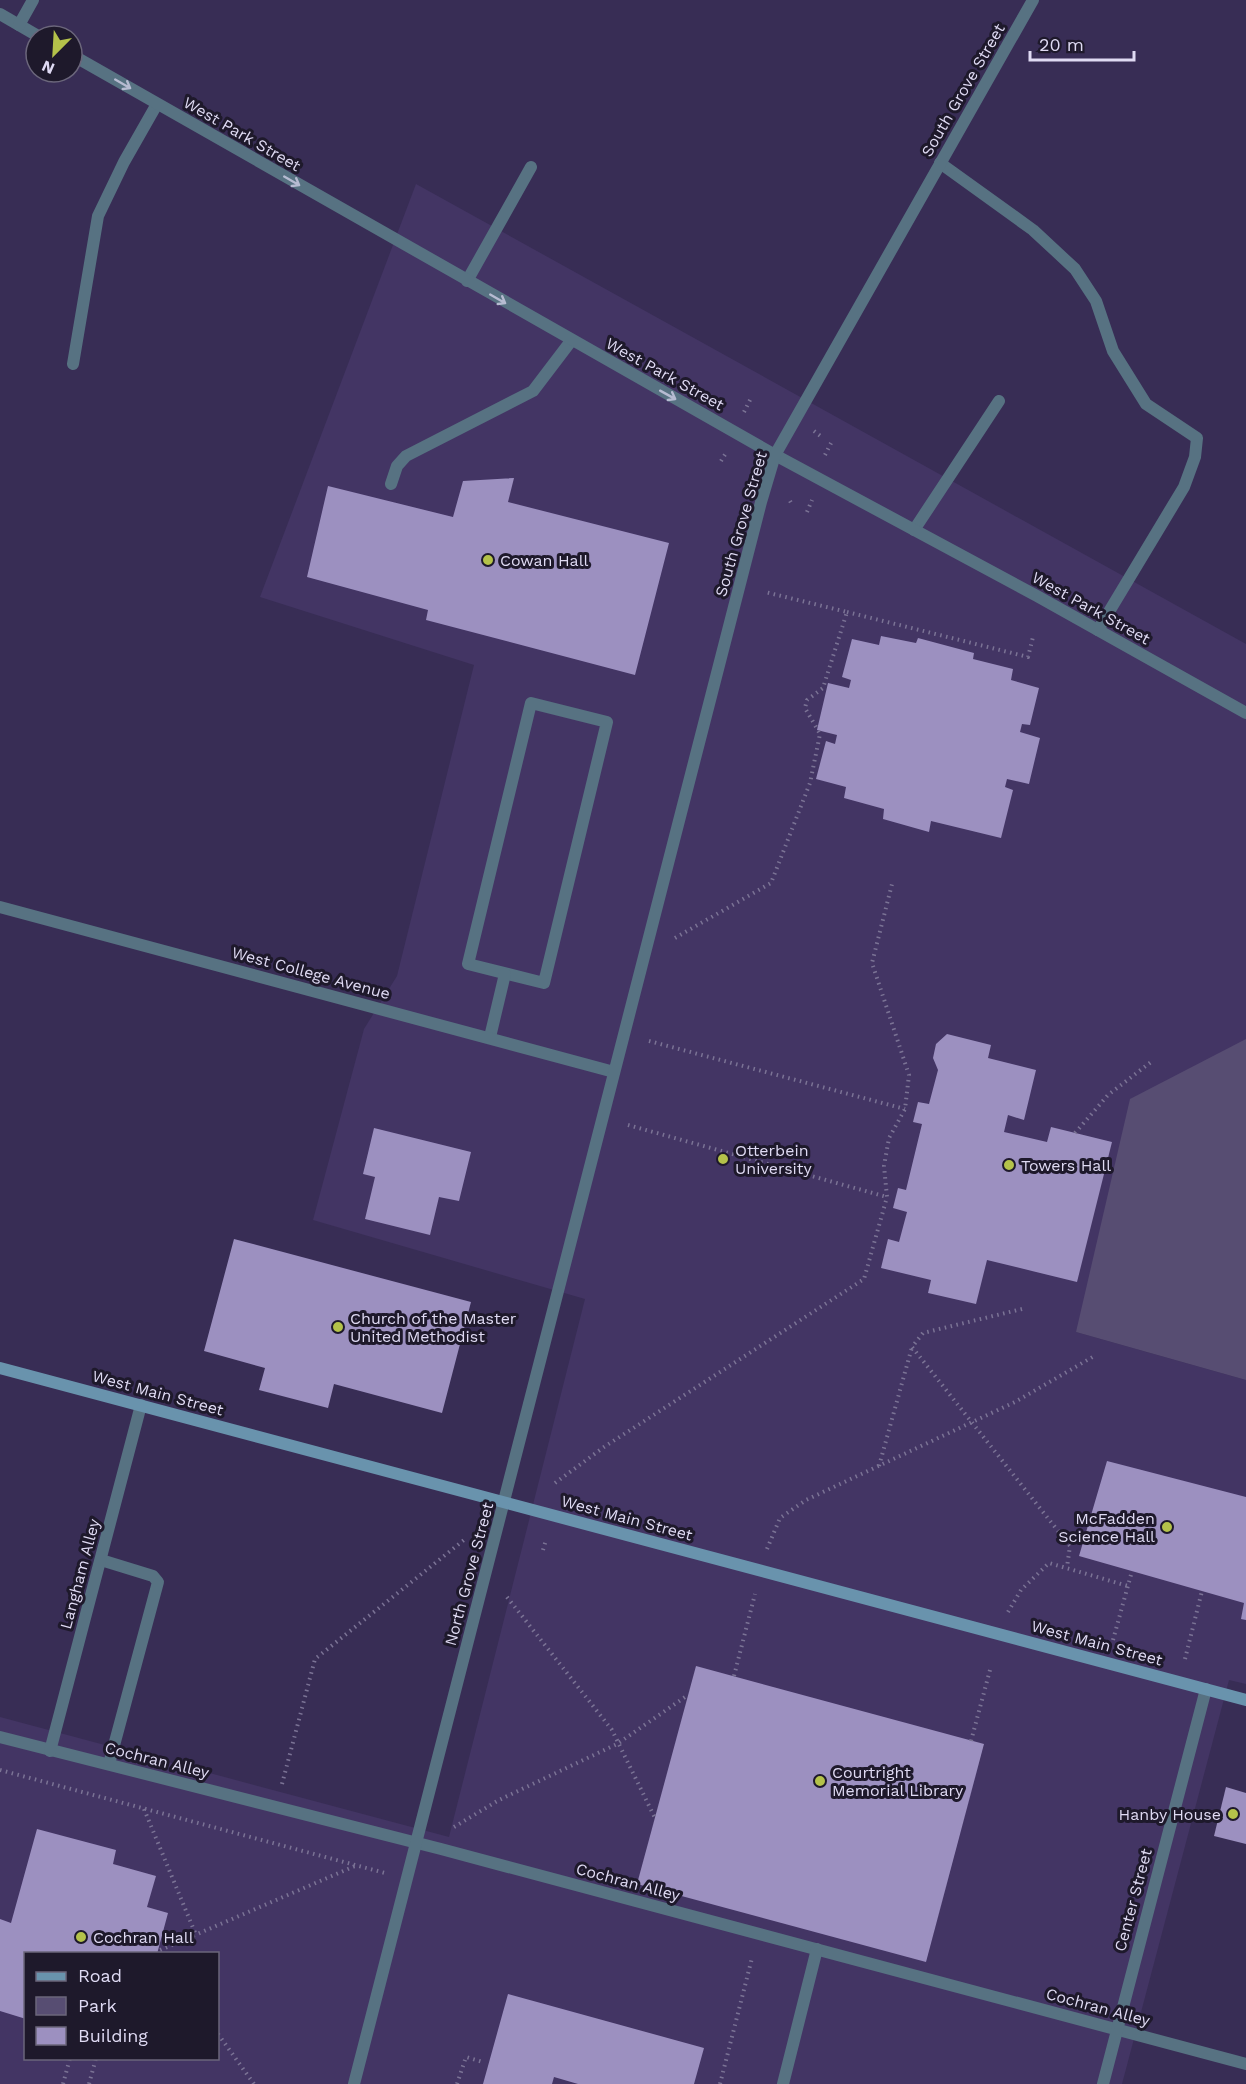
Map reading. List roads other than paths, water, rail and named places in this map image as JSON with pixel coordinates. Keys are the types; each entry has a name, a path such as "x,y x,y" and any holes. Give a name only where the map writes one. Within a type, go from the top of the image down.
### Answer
{"main road":[{"name":"West Main Street","path":"0,1368 1246,1700"}],"street":[{"path":"19,25 33,0"},
{"name":"South Grove Street","path":"614,1072 758,513 776,455 1033,0"},
{"path":"0,14 24,28"},
{"name":"West Park Street","path":"84,62 571,341 1246,713"},
{"path":"73,364 98,216 124,162 157,104"},
{"path":"940,164 1033,230 1075,269 1096,301 1113,351 1146,404 1197,438 1195,457 1184,487 1118,602 1098,630"},
{"path":"467,281 531,167"},
{"path":"391,484 397,466 406,456 533,391 571,341"},
{"path":"914,530 999,401"},
{"path":"531,703 607,722 544,983 505,974 468,964 531,703"},
{"name":"West College Avenue","path":"0,907 614,1072"},
{"path":"490,1037 505,974"},
{"name":"North Grove Street","path":"354,2084 614,1072"},
{"name":"Langham Alley","path":"50,1750 141,1405"},
{"path":"101,1560 153,1576 158,1582 109,1764"},
{"name":"Center Street","path":"1103,2084 1206,1689"},
{"name":"Cochran Alley","path":"0,1737 415,1843 1246,2064"},
{"path":"783,2084 817,1949"}],"place":[{"name":"Cowan Hall","path":"488,560"},
{"name":"Otterbein University","path":"723,1159"},
{"name":"Towers Hall","path":"1009,1165"},
{"name":"Church of the Master United Methodist","path":"338,1327"},
{"name":"McFadden Science Hall","path":"1167,1527"},
{"name":"Courtright Memorial Library","path":"820,1781"},
{"name":"Hanby House","path":"1233,1814"},
{"name":"Cochran Hall","path":"81,1937"}]}
